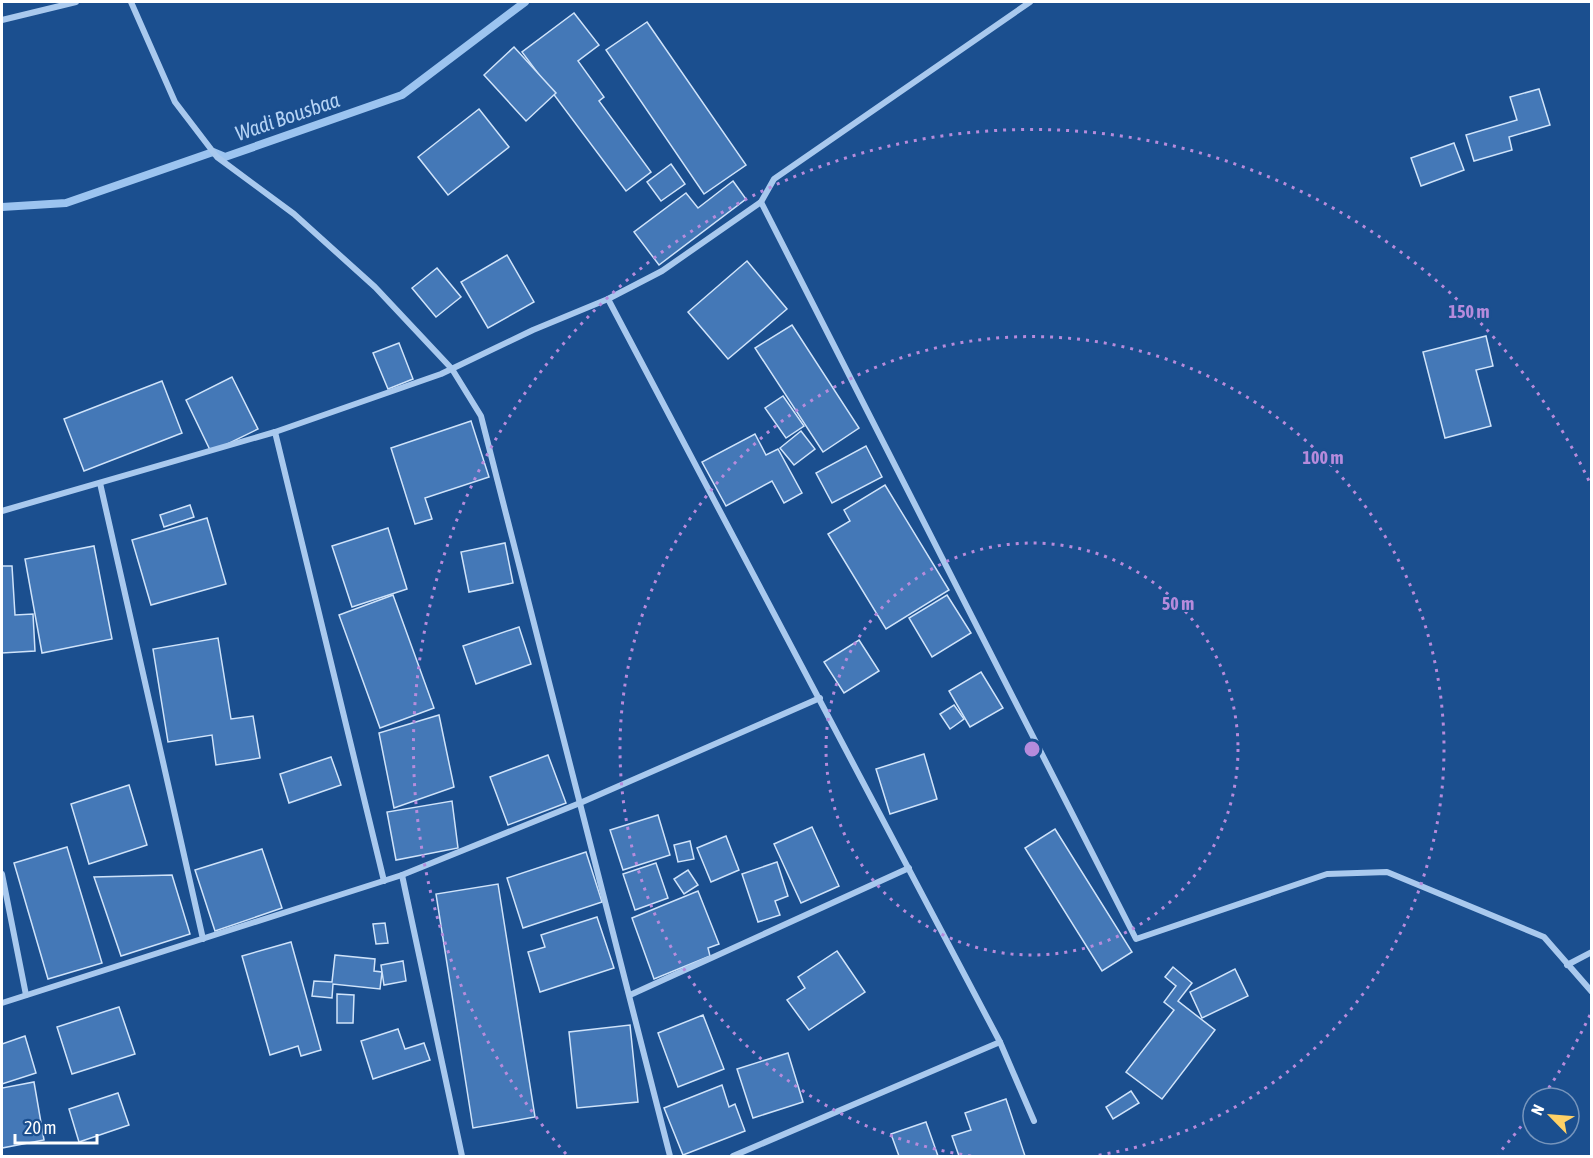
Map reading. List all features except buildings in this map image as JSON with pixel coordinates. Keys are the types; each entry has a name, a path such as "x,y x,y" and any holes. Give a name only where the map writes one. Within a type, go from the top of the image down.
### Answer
{"street":[{"path":"2,20 76,2"},
{"path":"131,2 175,102 217,157 294,214 375,288 452,369 481,416 670,1156"},
{"path":"2,511 275,432 452,369 533,330 608,299 662,271 761,202 774,179 1030,2"},
{"path":"761,202 1136,939 1328,874 1387,872 1544,937 1591,993"},
{"path":"608,299 1000,1042 1034,1121"},
{"path":"275,432 384,881"},
{"path":"100,483 202,939"},
{"path":"2,1003 402,875 580,803 820,698"},
{"path":"630,995 909,867"},
{"path":"2,874 27,994"},
{"path":"402,875 462,1156"},
{"path":"1567,964 1592,952"},
{"path":"733,1156 1000,1042"}],"waterway":[{"name":"Wadi Bousbaa","path":"2,207 66,203 213,152 225,157 402,95 525,2"}]}
